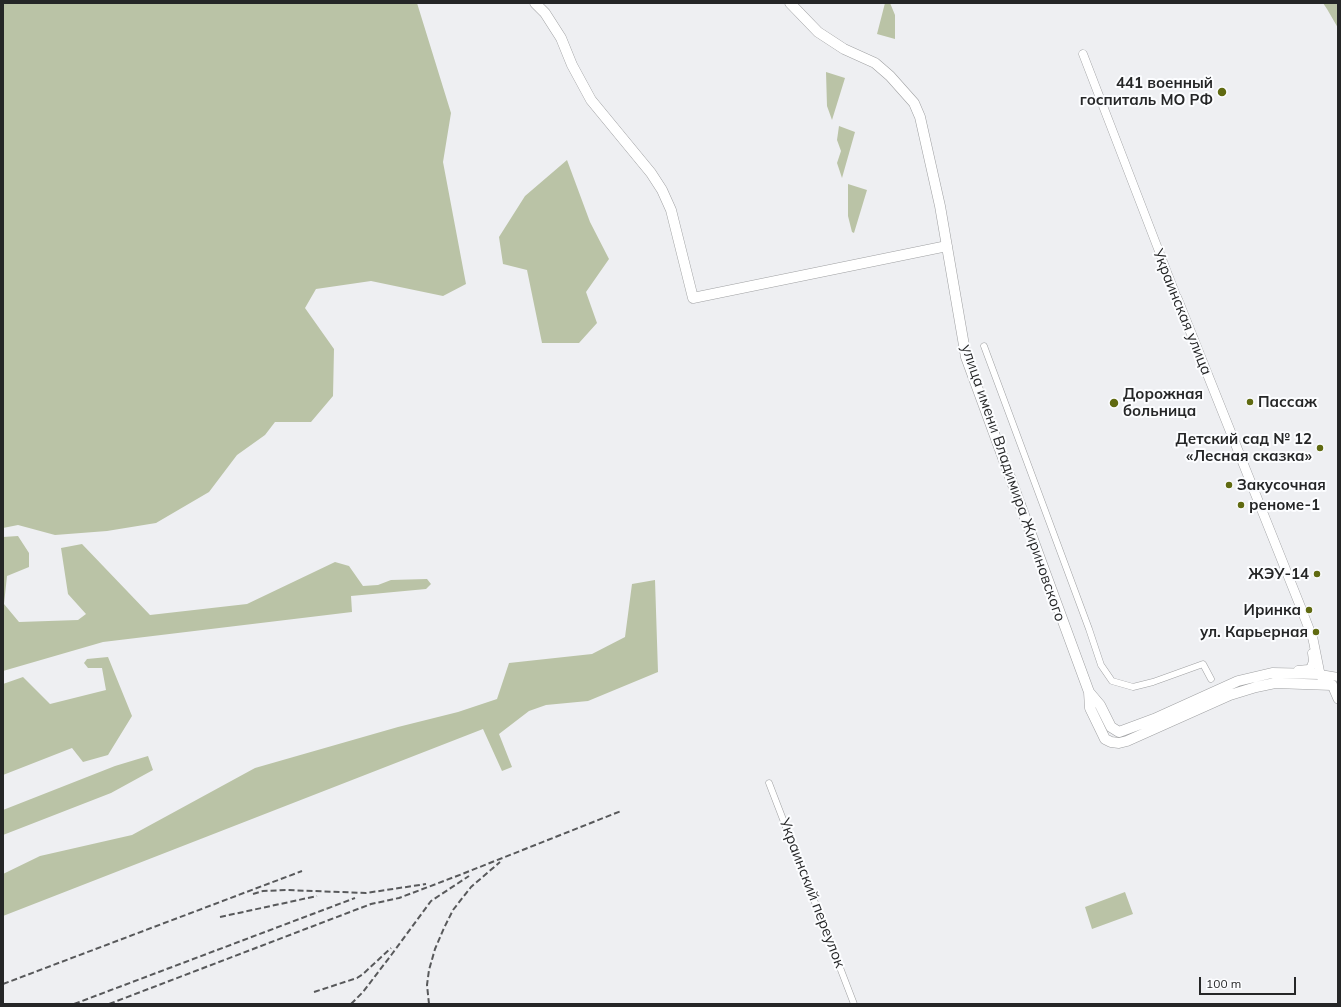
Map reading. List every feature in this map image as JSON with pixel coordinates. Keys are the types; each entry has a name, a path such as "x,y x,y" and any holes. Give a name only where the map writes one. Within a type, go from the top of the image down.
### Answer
{"main road":[{"path":"535,3 545,13 561,38 572,65 591,100 651,173 662,190 671,210 693,298 947,246"},
{"name":"улица имени Владимира Жириновского","path":"790,3 818,32 844,49 875,63 905,91 914,103 920,117 930,153 966,357 1089,692 1090,708 1105,739 1111,742 1119,743 1156,729 1243,690 1275,683 1336,683"},
{"name":"Украинская улица","path":"1176,298 1313,639 1320,674"},
{"name":"улица имени Владимира Жириновского","path":"1089,692 1100,704 1111,727 1119,732 1154,719 1238,681 1272,673 1320,674"},
{"path":"1320,674 1322,678 1336,683 1338,699"}],"street":[{"name":"Украинская улица","path":"1083,54 1176,298"},
{"path":"984,346 1101,665 1112,681 1133,687 1153,682 1203,664 1211,679"},
{"path":"1272,673 1285,670 1304,670 1311,666 1314,661 1307,625"},
{"name":"Украинский переулок","path":"769,783 854,1004"}],"green space":[{"path":"3,3 417,3 451,113 443,162 466,284 443,296 371,281 316,289 305,308 334,349 333,396 311,422 275,422 265,435 237,455 209,492 156,523 107,531 55,535 18,525 3,528"},
{"path":"885,3 890,3 895,15 895,39 877,34"},
{"path":"1323,3 1338,3 1338,28 1327,9"},
{"path":"826,72 845,78 832,120 827,106"},
{"path":"839,126 855,132 842,178 837,163 841,151 837,140"},
{"path":"567,160 590,222 609,259 586,292 597,323 579,343 542,343 527,270 503,264 499,237 525,196"},
{"path":"848,184 867,190 854,233 852,232 848,216"},
{"path":"18,536 29,553 29,567 7,576 4,604 19,622 78,620 86,614 68,594 61,548 82,544 150,615 247,604 335,562 349,566 363,586 378,585 391,580 427,579 431,584 426,589 351,596 352,612 103,642 3,671 3,537"},
{"path":"655,580 658,672 588,701 546,705 529,711 499,734 512,767 502,771 483,729 3,916 3,874 40,856 132,835 255,768 398,727 458,712 497,699 509,663 592,654 625,637 632,584"},
{"path":"108,657 132,716 108,755 83,762 72,748 3,775 3,684 23,677 50,704 106,690 102,668 88,668 84,663 87,659"},
{"path":"148,756 153,770 111,793 3,835 3,810 115,766"},
{"path":"1125,892 1133,914 1092,929 1085,907"}],"railway":[{"path":"109,1004 371,904 399,898 621,811"},
{"path":"429,1004 427,985 429,970 435,949 444,928 453,910 471,887 500,862"},
{"path":"3,984 302,871"},
{"path":"351,1004 363,992 431,901 469,876"},
{"path":"253,894 263,891 286,890 366,893 426,884"},
{"path":"220,917 317,896"},
{"path":"74,1004 355,898"},
{"path":"314,992 357,978 391,948"}],"place":[{"name":"441 военный госпиталь МО РФ","path":"1222,92"},
{"name":"Пассаж","path":"1250,402"},
{"name":"Дорожная больница","path":"1114,403"},
{"name":"Детский сад № 12 «Лесная сказка»","path":"1320,448"},
{"name":"Закусочная","path":"1229,485"},
{"name":"реноме-1","path":"1241,505"},
{"name":"ЖЭУ-14","path":"1317,574"},
{"name":"Иринка","path":"1309,610"},
{"name":"ул. Карьерная","path":"1316,632"}]}
